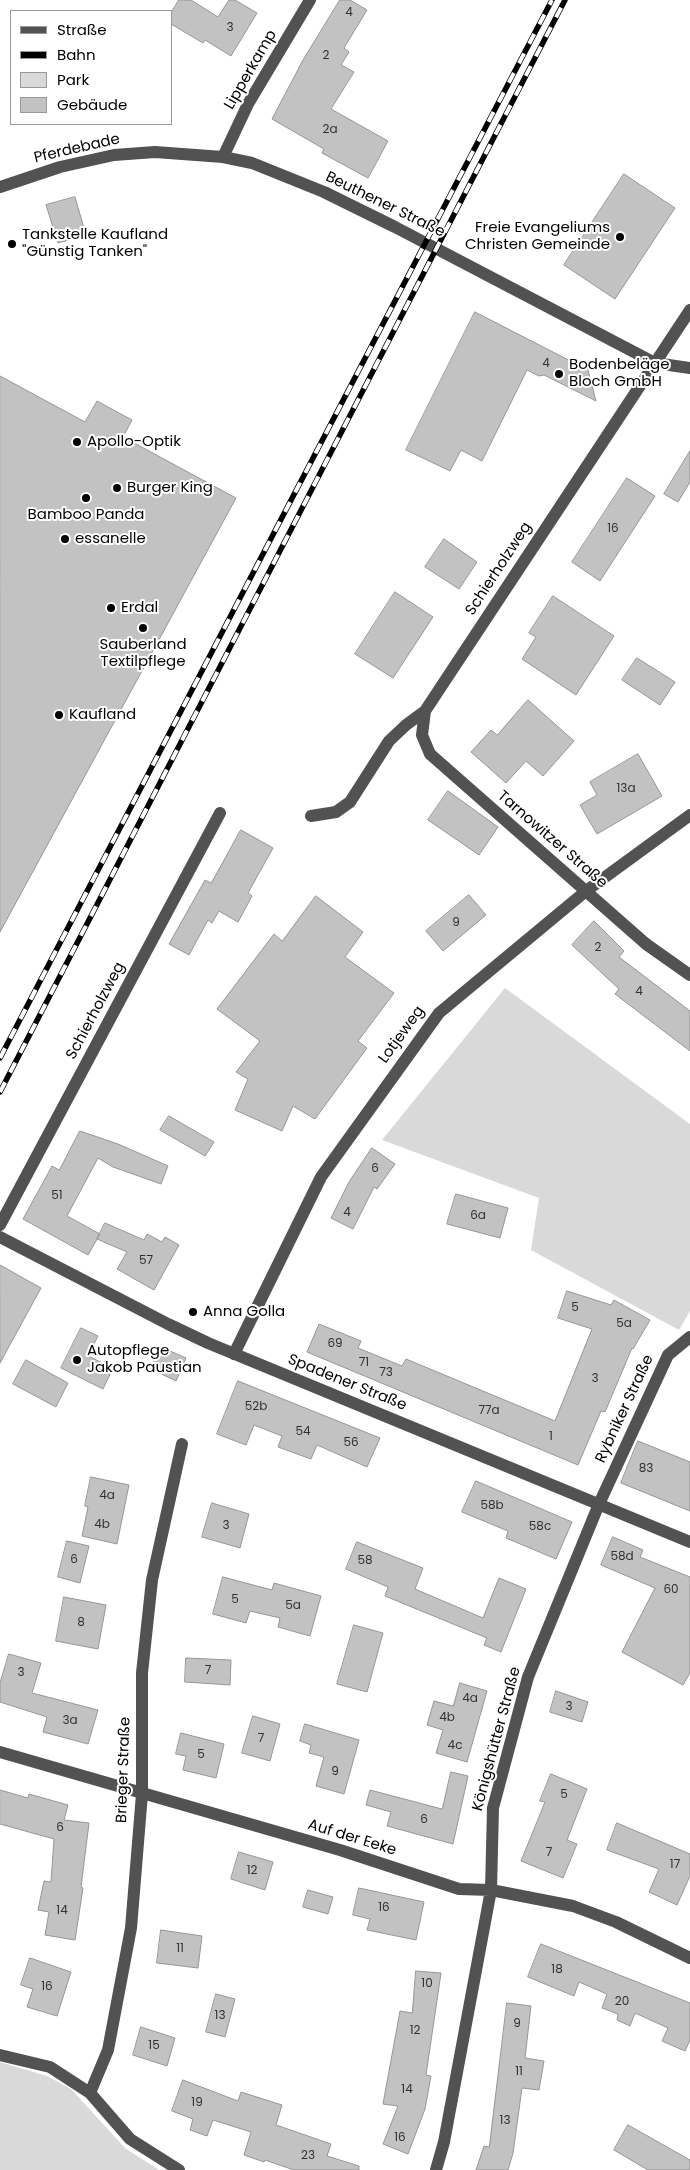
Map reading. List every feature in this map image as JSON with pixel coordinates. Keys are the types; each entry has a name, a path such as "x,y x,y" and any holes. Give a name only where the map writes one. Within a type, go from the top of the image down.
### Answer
{"street":[{"name":"Lipperkamp","path":"223,157 248,104 310,0"},
{"name":"Pferdebade","path":"0,187 60,167 114,155 154,152 223,157"},
{"name":"Beuthener Straße","path":"223,157 252,163 324,192 655,363 690,368"},
{"name":"Schierholzweg","path":"311,816 336,812 350,802 389,742 406,725 425,711 690,310"},
{"name":"Tarnowitzer Straße","path":"425,711 422,735 430,754 646,944 690,975"},
{"name":"Schierholzweg","path":"0,1225 220,813"},
{"name":"Lotjeweg","path":"234,1354 321,1177 439,1013 586,891 690,815"},
{"name":"Spadener Straße","path":"0,1236 168,1324 234,1354 690,1542"},
{"name":"Rybniker Straße","path":"599,1504 668,1355 690,1337"},
{"name":"Brieger Straße","path":"90,2093 108,2050 131,1928 142,1794 142,1673 152,1580 182,1444"},
{"name":"Königshütter Straße","path":"436,2170 446,2132 491,1890 493,1808 528,1677 599,1504"},
{"name":"Auf der Eeke","path":"0,1752 340,1850 459,1889 491,1890 573,1906 616,1922 690,1958"},
{"path":"0,2055 50,2067 90,2093 130,2139 179,2170"}],"green space":[{"path":"505,988 690,1124 690,1311 679,1330 531,1250 539,1198 382,1140"},
{"path":"0,2062 47,2076 71,2089 125,2148 159,2170 0,2170"}],"building":[{"path":"179,0 191,0 218,17 229,0 235,0 257,13 231,56 205,40 203,43 172,25 172,11"},
{"path":"340,0 350,0 367,10 344,48 349,52 341,65 354,72 331,109 388,141 368,178 322,153 324,149 272,119 303,60"},
{"name":"Freie Evangeliums Christen Gemeinde","path":"624,174 675,208 615,299 564,265"},
{"path":"75,197 86,235 58,243 46,205"},
{"path":"475,312 588,370 596,401 544,375 539,376 527,370 482,461 461,450 450,471 406,450"},
{"name":"Kaufland","path":"0,376 85,422 97,401 132,420 123,437 236,498 0,932"},
{"path":"690,451 690,482 678,502 664,494"},
{"path":"627,478 655,496 600,581 572,562"},
{"path":"444,539 477,562 459,589 425,567"},
{"path":"395,592 433,617 393,678 355,654"},
{"path":"553,596 614,636 576,695 522,659 536,637 529,633"},
{"path":"637,658 675,682 660,705 622,680"},
{"path":"528,700 574,741 543,776 526,761 506,783 471,752 491,730 497,735"},
{"path":"638,754 662,796 597,834 580,805 597,795 590,782"},
{"path":"448,791 498,827 479,855 428,820"},
{"path":"241,830 273,848 248,893 252,896 238,922 219,911 212,923 208,920 189,955 169,944 205,880 211,883"},
{"path":"469,895 486,915 443,951 426,931"},
{"path":"316,896 363,932 345,957 394,993 358,1041 367,1048 315,1119 293,1106 282,1131 235,1110 248,1079 236,1072 260,1041 217,1009 274,934 282,941"},
{"path":"594,921 624,951 619,957 690,1011 690,1051 615,994 619,989 572,945"},
{"path":"169,1116 214,1142 205,1156 160,1130"},
{"path":"80,1131 118,1144 168,1166 161,1184 113,1167 98,1158 67,1216 100,1234 88,1255 23,1219 52,1166 59,1170"},
{"path":"372,1148 395,1164 377,1189 374,1187 353,1229 331,1218 349,1182"},
{"path":"456,1194 508,1208 500,1238 447,1224"},
{"path":"105,1223 144,1240 147,1234 162,1242 165,1237 179,1245 154,1290 117,1269 127,1252 97,1239"},
{"path":"0,1265 41,1288 0,1363"},
{"path":"567,1291 611,1305 614,1300 650,1320 632,1348 605,1412 601,1411 578,1465 307,1352 319,1324 361,1341 358,1348 402,1366 406,1359 555,1421 592,1329 558,1318"},
{"path":"81,1328 98,1336 88,1356 113,1368 103,1389 61,1368"},
{"path":"161,1347 186,1358 176,1381 151,1369"},
{"path":"26,1360 68,1383 56,1407 13,1384"},
{"path":"238,1381 380,1438 367,1467 317,1445 311,1459 278,1447 282,1436 254,1425 246,1445 217,1434"},
{"path":"638,1441 690,1462 690,1511 621,1483"},
{"path":"91,1477 129,1485 117,1544 82,1536 88,1507 85,1506"},
{"path":"476,1481 572,1522 556,1559 506,1538 508,1531 462,1512"},
{"path":"212,1503 249,1514 240,1548 202,1537"},
{"path":"613,1537 643,1550 640,1557 690,1577 690,1673 683,1685 622,1652 655,1588 601,1565"},
{"path":"67,1541 89,1546 80,1583 58,1577"},
{"path":"357,1542 423,1568 415,1589 483,1618 499,1578 526,1589 501,1652 484,1645 487,1638 385,1596 388,1587 346,1569"},
{"path":"223,1577 272,1590 274,1583 321,1596 310,1636 278,1627 280,1618 250,1611 246,1623 213,1614"},
{"path":"64,1597 106,1605 98,1649 56,1641"},
{"path":"354,1625 383,1633 367,1692 337,1684"},
{"path":"9,1654 41,1663 32,1693 98,1710 88,1744 43,1732 47,1717 0,1702 0,1683"},
{"path":"186,1658 231,1660 230,1685 185,1682"},
{"path":"460,1683 487,1691 467,1762 436,1753 443,1730 427,1725 434,1701 453,1706"},
{"path":"556,1691 588,1702 582,1722 550,1712"},
{"path":"253,1716 280,1724 270,1761 242,1753"},
{"path":"305,1724 359,1740 344,1794 316,1786 324,1757 309,1753 311,1745 300,1741"},
{"path":"181,1733 224,1744 216,1778 183,1770 186,1756 176,1754"},
{"path":"451,1772 468,1776 453,1844 387,1826 391,1812 366,1805 370,1790 442,1809"},
{"path":"551,1774 587,1789 567,1840 577,1844 563,1878 521,1861 545,1802 540,1801"},
{"path":"0,1790 28,1798 29,1794 68,1805 64,1820 89,1823 81,1887 83,1888 75,1940 45,1935 49,1912 38,1910 44,1881 51,1882 54,1839 0,1824"},
{"path":"617,1823 690,1854 690,1876 677,1905 649,1892 659,1869 607,1850"},
{"path":"239,1852 273,1862 265,1890 231,1879"},
{"path":"359,1888 424,1902 416,1940 367,1930 370,1919 353,1915"},
{"path":"308,1890 333,1897 328,1914 303,1907"},
{"path":"161,1930 202,1936 198,1968 157,1963"},
{"path":"541,1944 690,2003 690,2040 685,2051 662,2041 668,2028 635,2013 630,2026 617,2020 618,2014 602,2008 607,1994 579,1982 574,1996 528,1977"},
{"path":"30,1958 71,1972 57,2016 27,2007 33,1989 21,1985"},
{"path":"416,1971 441,1973 426,2075 431,2076 425,2109 408,2154 383,2144 398,2106 383,2104 400,2011 412,2013"},
{"path":"216,1994 235,1999 225,2037 206,2032"},
{"path":"507,2003 531,2006 525,2058 544,2061 539,2090 522,2088 513,2153 508,2170 476,2170 484,2146 489,2147"},
{"path":"141,2027 175,2038 167,2066 133,2055"},
{"path":"183,2080 238,2101 241,2092 282,2105 276,2125 331,2144 327,2156 359,2166 359,2170 294,2170 265,2160 264,2162 244,2155 251,2132 213,2120 207,2136 190,2130 193,2119 172,2111"},
{"path":"628,2125 690,2160 690,2170 648,2170 614,2150"}],"railway":[{"path":"0,1058 552,0"},
{"path":"0,1092 565,0"}],"place":[{"name":"Freie Evangeliums Christen Gemeinde","path":"620,237"},
{"name":"Tankstelle Kaufland \"Günstig Tanken\"","path":"12,244"},
{"name":"Bodenbeläge Bloch GmbH","path":"559,374"},
{"name":"Apollo-Optik","path":"77,442"},
{"name":"Burger King","path":"117,488"},
{"name":"Bamboo Panda","path":"86,498"},
{"name":"essanelle","path":"65,539"},
{"name":"Erdal","path":"111,608"},
{"name":"Sauberland Textilpflege","path":"143,628"},
{"name":"Kaufland","path":"59,715"},
{"name":"Anna Golla","path":"193,1312"},
{"name":"Autopflege Jakob Paustian","path":"77,1360"}]}
